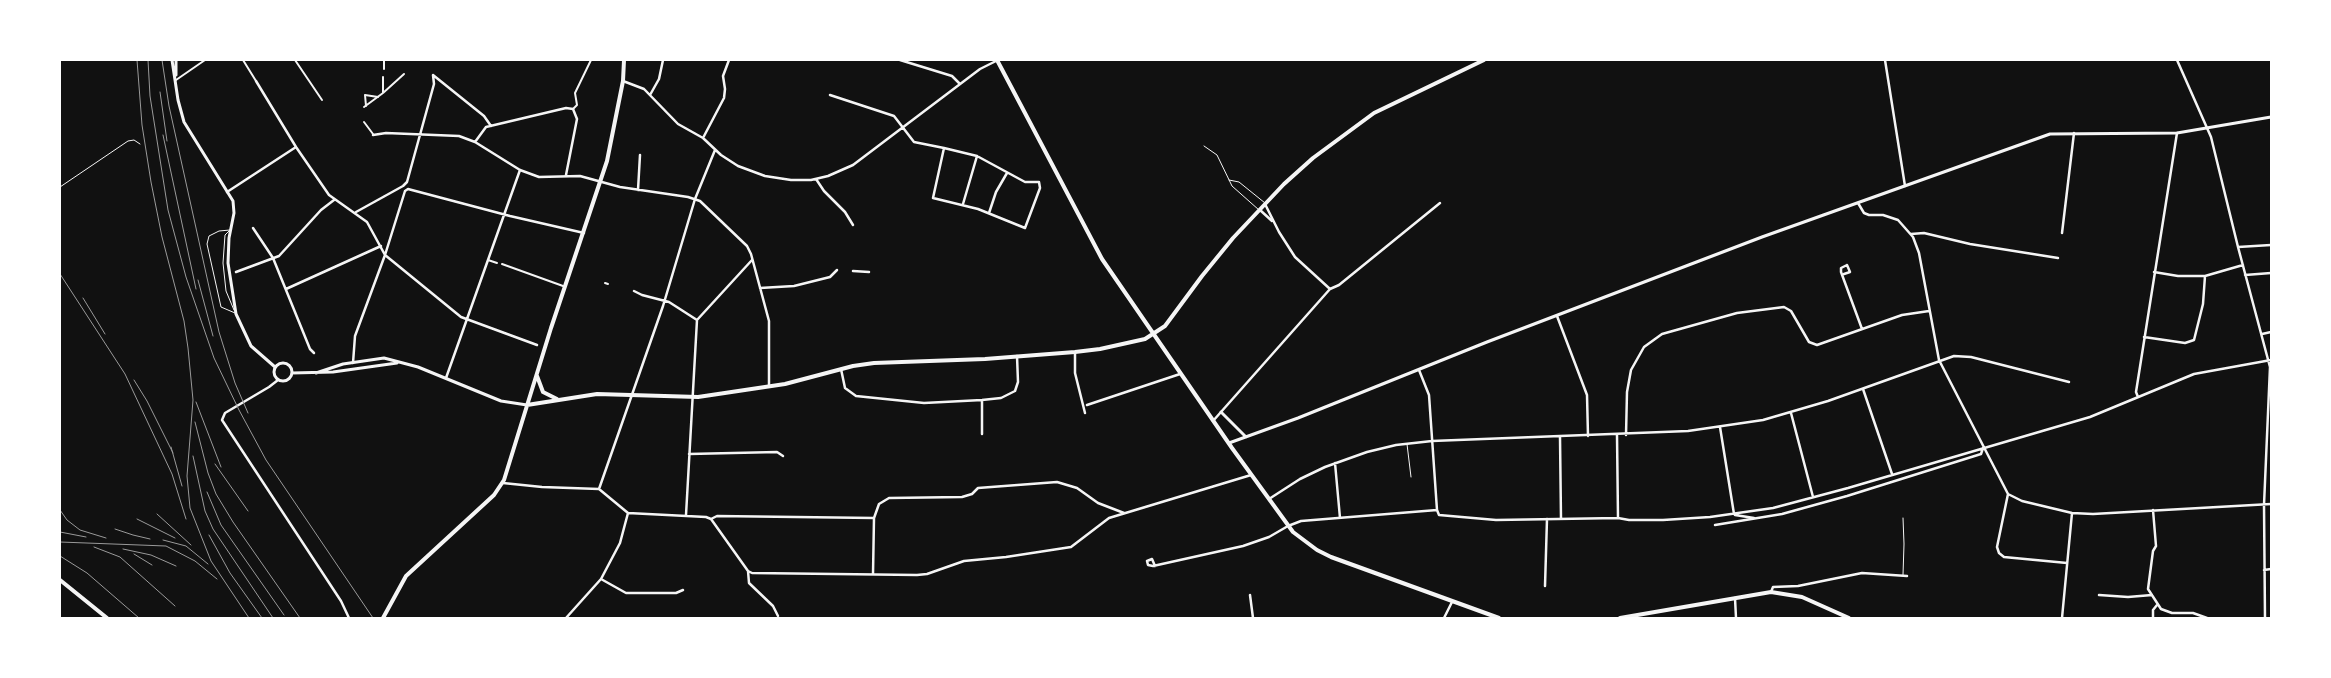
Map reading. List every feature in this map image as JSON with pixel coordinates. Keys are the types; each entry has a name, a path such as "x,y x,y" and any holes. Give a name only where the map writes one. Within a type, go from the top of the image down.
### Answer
{"main road":[{"path":"383,618 406,576 494,496 503,483 564,287 601,182 610,149 623,81 624,60"},
{"path":"997,60 1102,259 1180,374 1288,526 1308,545 1323,554 1499,618"},
{"path":"527,405 590,394 693,397 769,386 841,369 881,362 985,360 1075,352 1121,345 1154,335 1171,319 1202,276 1265,204 1301,168 1355,126 1396,101 1484,60"},
{"path":"537,376 543,392 558,399"},
{"path":"60,580 107,618"},
{"path":"1620,618 1771,592 1802,597 1848,618"}],"street":[{"path":"174,60 175,80 184,121 210,166 232,198 234,208 228,257 229,275 236,313 251,346 274,367"},
{"path":"175,80 205,60"},
{"path":"243,60 296,146 334,200 356,212 367,222 385,256 461,317 537,345"},
{"path":"295,60 322,100"},
{"path":"384,60 384,69"},
{"path":"573,109 577,105 575,93 591,60"},
{"path":"650,94 659,79 664,60"},
{"path":"702,138 724,98 723,76 729,60"},
{"path":"900,60 952,76 960,84"},
{"path":"623,81 635,84 650,94 678,124 702,138 738,166 758,174 791,180 816,179 831,175 852,165 982,68 997,60"},
{"path":"1885,60 1906,186"},
{"path":"2176,60 2207,128 2245,274 2270,360 2270,419 2264,505 2265,618"},
{"path":"378,97 365,95 365,107 383,94 404,74"},
{"path":"356,212 405,184 434,84 433,74 484,116 491,126"},
{"path":"383,77 383,94"},
{"path":"830,95 892,115 914,142 944,148 977,156 1029,184 1039,182 1040,188 1025,228 989,212 933,198 944,148"},
{"path":"475,142 486,127 566,108 573,109"},
{"path":"566,176 576,119 573,109"},
{"path":"1229,443 1762,237 2050,134 2177,133 2271,116"},
{"path":"364,122 374,135 386,133 451,135 475,142 520,170 538,176 580,176 638,190 695,199 702,203 747,246 769,321 769,386"},
{"path":"2062,233 2074,133"},
{"path":"2138,398 2136,392 2144,337 2177,133"},
{"path":"227,192 296,146"},
{"path":"599,489 665,301 695,199 715,150"},
{"path":"638,190 640,155"},
{"path":"963,204 977,156"},
{"path":"446,378 520,170"},
{"path":"989,212 996,192 1007,172"},
{"path":"816,179 824,191 845,212 853,225"},
{"path":"353,370 355,336 385,256 405,190 409,188 504,215 584,233"},
{"path":"236,272 279,256 321,210 334,200"},
{"path":"1213,421 1330,288 1339,284 1440,203"},
{"path":"1858,203 1866,214 1893,218 1904,225 1912,234 1919,254 1939,360 2008,494 2022,501 2072,513 2114,514 2153,510 2271,504"},
{"path":"1265,204 1295,257 1330,288"},
{"path":"1260,210 1275,224"},
{"path":"253,228 273,258 310,349 314,353"},
{"path":"1912,234 1924,233 1970,244 2058,258"},
{"path":"2238,247 2271,245"},
{"path":"286,289 381,246"},
{"path":"488,260 498,263"},
{"path":"686,515 697,320 752,260"},
{"path":"502,264 559,283 564,287"},
{"path":"2154,272 2178,276 2204,276 2243,265"},
{"path":"760,288 794,286 830,277 837,270"},
{"path":"853,271 869,272"},
{"path":"2245,274 2270,273 2271,278"},
{"path":"1844,274 1862,329"},
{"path":"2144,337 2185,343 2194,340 2204,294 2204,276"},
{"path":"634,291 670,302 697,320"},
{"path":"1626,435 1628,386 1631,370 1644,347 1660,335 1713,318 1750,310 1784,307 1791,311 1803,334 1813,344 1902,314 1929,311"},
{"path":"1557,316 1587,395 1588,436"},
{"path":"2262,334 2271,332"},
{"path":"1075,352 1075,373 1085,413"},
{"path":"841,369 845,388 856,396 924,403 982,400 1001,398 1015,390 1018,382 1017,356"},
{"path":"1269,500 1300,479 1335,463 1367,452 1407,443 1432,440 1626,435 1720,427 1791,413 1863,389 1939,360 1957,356 1971,357 2069,382"},
{"path":"316,373 353,363 384,358 418,367 499,400 527,405"},
{"path":"1419,370 1428,395 1437,510 1439,515 1480,519 1618,518 1631,520 1695,518 1773,508 1983,446 2090,417 2194,374 2270,360"},
{"path":"349,618 342,601 222,420 225,413 269,388 278,380 286,380 292,373 353,370 398,362"},
{"path":"278,380 273,374 274,367 280,363 286,363 290,366 292,373"},
{"path":"353,363 360,369"},
{"path":"1087,405 1180,374"},
{"path":"1863,389 1892,474"},
{"path":"982,400 982,434"},
{"path":"1221,412 1246,437"},
{"path":"1791,413 1813,497"},
{"path":"1720,427 1734,514"},
{"path":"1616,435 1618,518"},
{"path":"1560,437 1561,519"},
{"path":"1715,525 1762,518 1848,496 1981,454 1983,446"},
{"path":"689,454 777,452 783,456"},
{"path":"1335,463 1340,518"},
{"path":"1109,518 1251,475"},
{"path":"872,574 874,518 879,504 889,498 962,497 972,494 978,488 1057,482 1076,488 1098,503 1124,513"},
{"path":"503,483 542,487 599,489 628,513 701,515 711,519 748,571 749,582 773,606 778,616"},
{"path":"2008,494 1997,547 1999,553 2004,557 2067,563"},
{"path":"748,571 765,573 927,574 964,562 1071,546 1113,515 1111,508"},
{"path":"1155,566 1259,541 1301,521 1437,510"},
{"path":"2153,510 2156,546 2153,551 2148,584 2152,595 2157,605 2168,612 2193,613 2207,618"},
{"path":"566,618 601,579 620,543 628,513"},
{"path":"2062,618 2072,513"},
{"path":"1734,514 1739,517 1762,518"},
{"path":"711,519 717,516 874,518"},
{"path":"1545,586 1547,519"},
{"path":"2264,570 2271,569"},
{"path":"1771,592 1773,587 1798,586 1862,573 1876,572 1905,576"},
{"path":"601,579 626,593 669,594 683,590"},
{"path":"1250,595 1253,618"},
{"path":"2099,595 2128,597 2152,595"},
{"path":"1735,598 1736,618"},
{"path":"1444,618 1452,602"},
{"path":"2153,618 2153,610 2157,605"}],"lane":[{"path":"60,188 128,141 134,140 140,144"},
{"path":"1204,146 1217,155 1232,186 1260,210"},
{"path":"1229,180 1239,182 1265,204"},
{"path":"230,230 219,231 209,236 207,244 221,307 236,313"},
{"path":"230,230 225,234 223,263 226,291 236,313"},
{"path":"219,231 225,234"},
{"path":"1407,443 1411,477"},
{"path":"1903,518 1905,576"}],"railway":[{"path":"137,60 142,125 151,182 162,237 184,321 188,348 193,400 187,476 190,508 211,561 249,618"},
{"path":"148,60 150,96 168,210 186,277 214,358 266,460 373,618"},
{"path":"162,60 169,106 219,332 235,383 248,413"},
{"path":"160,92 167,141"},
{"path":"163,135 196,289"},
{"path":"60,274 125,374 172,474 186,519"},
{"path":"198,280 213,336"},
{"path":"83,298 105,334"},
{"path":"134,380 147,401 173,453"},
{"path":"196,402 221,467"},
{"path":"195,422 208,473 216,494 233,522 300,618"},
{"path":"171,447 182,486"},
{"path":"193,456 205,511 213,529 273,618"},
{"path":"215,464 248,511"},
{"path":"207,492 221,525 284,615"},
{"path":"60,510 67,520 80,530 106,538"},
{"path":"157,514 191,545"},
{"path":"137,519 175,538"},
{"path":"115,529 150,539"},
{"path":"60,532 86,537"},
{"path":"209,535 230,573 262,618"},
{"path":"163,540 186,546 208,564"},
{"path":"60,542 166,546 195,561 217,579"},
{"path":"94,547 120,557 175,606"},
{"path":"123,549 151,555 176,566"},
{"path":"134,554 152,565"},
{"path":"60,556 87,573 139,618"}]}
